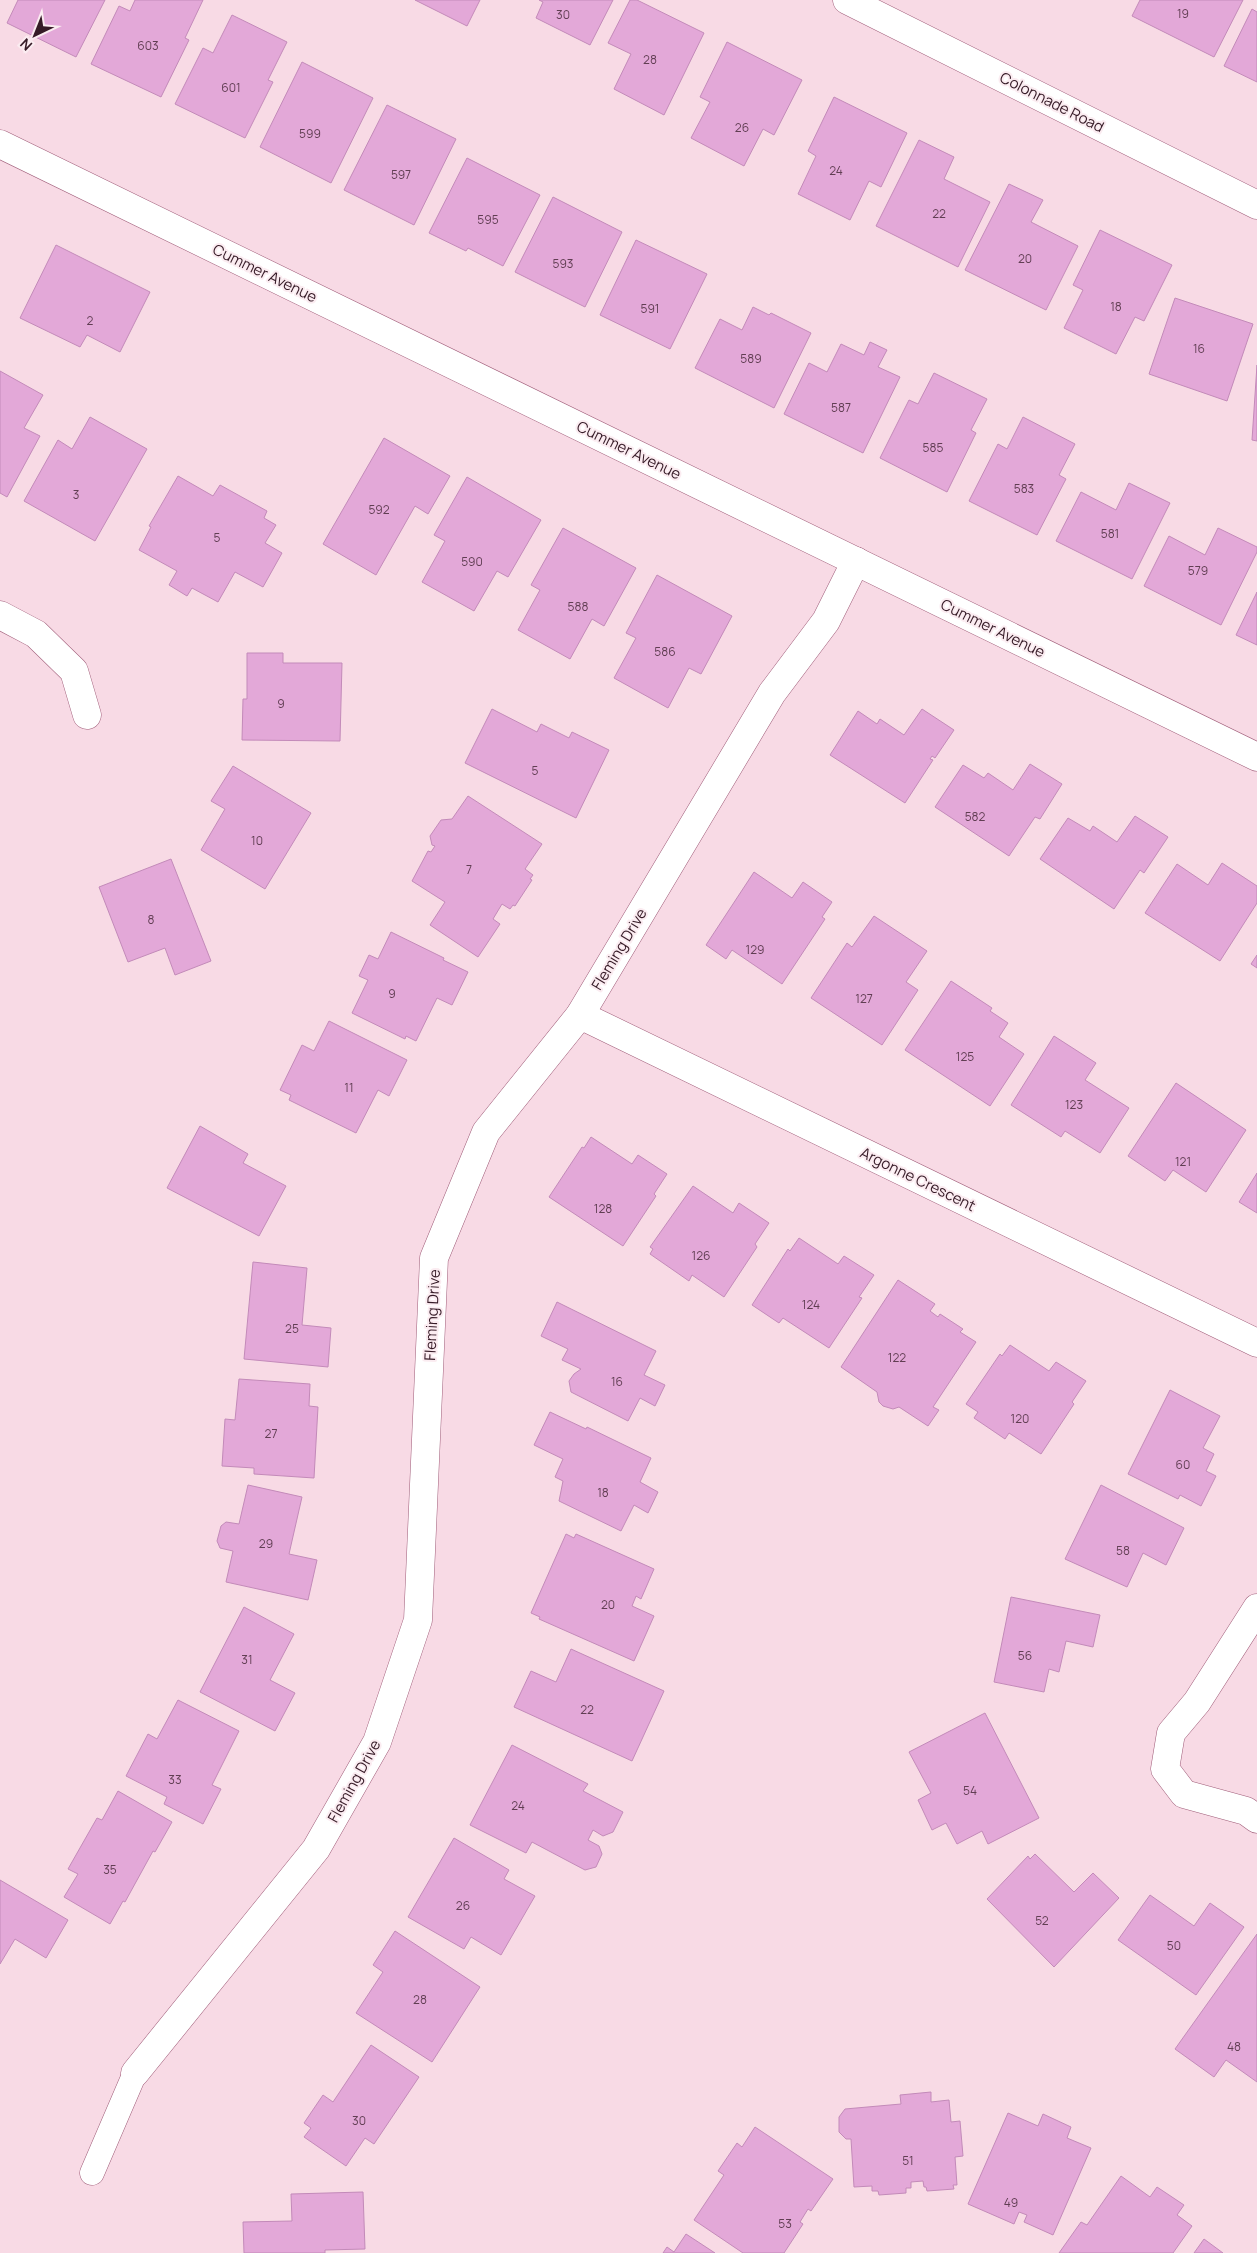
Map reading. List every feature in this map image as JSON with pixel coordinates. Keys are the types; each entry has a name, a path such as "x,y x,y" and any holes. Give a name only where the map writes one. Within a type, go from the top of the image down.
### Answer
{"street":[{"name":"Colonnade Road","path":"846,0 1257,204"},
{"name":"Cummer Avenue","path":"0,144 1257,757"},
{"name":"Fleming Drive","path":"135,2073 316,1849 377,1742 418,1620 434,1258 486,1132 580,1015 772,693 826,621 856,561"},
{"path":"0,615 36,634 74,671 87,715"},
{"name":"Argonne Crescent","path":"580,1015 1257,1343"},
{"path":"1257,1608 1197,1702 1171,1733 1166,1769 1184,1794 1246,1811 1257,1819"}],"lane":[{"path":"92,2173 135,2073"}],"building":[{"path":"18,0 105,0 76,57 7,23"},
{"path":"135,0 203,0 185,38 189,40 161,97 91,64 119,6 130,11"},
{"path":"415,0 480,0 467,26"},
{"path":"539,0 613,0 590,45 536,18 543,2"},
{"path":"630,0 637,0 704,33 664,115 614,89 631,54 608,43"},
{"path":"1140,0 1243,0 1214,57 1132,16"},
{"path":"1252,9 1257,12 1257,82 1224,66"},
{"path":"232,15 287,42 268,80 273,82 245,138 175,104 203,48 213,53"},
{"path":"727,42 802,80 774,135 763,129 744,166 691,138 710,102 700,97"},
{"path":"302,62 373,98 331,183 260,147"},
{"path":"834,97 907,133 881,187 869,181 850,220 798,194 816,156 808,151"},
{"path":"387,105 456,139 414,225 344,190"},
{"path":"919,140 954,157 944,179 990,202 958,267 876,226"},
{"path":"467,158 540,195 503,266 468,248 466,251 429,233"},
{"path":"1009,184 1043,200 1031,222 1078,246 1046,310 965,270"},
{"path":"553,197 622,232 585,307 515,272"},
{"path":"1100,230 1172,265 1144,321 1135,317 1116,354 1064,328 1083,290 1073,285"},
{"path":"636,240 707,274 670,349 600,315"},
{"path":"56,245 150,292 120,352 87,335 80,347 20,318"},
{"path":"1175,298 1253,324 1227,401 1149,374"},
{"path":"753,307 769,315 771,313 811,333 774,408 695,368 720,319 742,330"},
{"path":"870,342 887,350 878,367 900,377 863,453 784,414 809,363 827,372 841,344 864,355"},
{"path":"1257,365 1257,441 1252,440"},
{"path":"0,371 43,395 24,428 40,436 7,497 0,493"},
{"path":"934,373 987,399 971,430 976,433 947,492 880,458 909,400 918,404"},
{"path":"90,417 147,449 95,541 24,501 58,440 72,449"},
{"path":"1023,417 1075,444 1059,475 1066,479 1037,535 969,501 998,444 1007,449"},
{"path":"384,438 450,476 428,514 415,506 376,575 323,544"},
{"path":"178,476 213,496 220,485 267,511 264,518 276,525 265,543 282,553 263,587 235,572 218,602 192,588 187,596 169,585 177,571 139,550 151,527 149,526"},
{"path":"467,477 541,520 508,577 497,571 474,611 422,582 445,541 434,535"},
{"path":"1129,483 1170,503 1132,579 1056,541 1081,492 1116,510"},
{"path":"563,528 636,568 604,626 592,619 570,659 518,630 540,590 531,585"},
{"path":"1218,528 1257,547 1257,552 1221,625 1144,586 1169,536 1205,555"},
{"path":"657,575 732,616 701,674 689,668 668,708 614,678 636,638 626,633"},
{"path":"1257,592 1257,645 1236,635"},
{"path":"247,653 283,653 283,663 342,663 340,741 242,740 243,699 247,699"},
{"path":"492,709 537,732 541,724 569,738 572,732 609,750 576,818 465,763"},
{"path":"922,709 954,730 935,758 932,756 930,759 933,760 905,803 830,755 858,711 877,724 880,719 904,735"},
{"path":"1030,764 1062,784 1040,819 1035,817 1009,856 935,807 963,765 984,778 988,773 1013,790"},
{"path":"233,766 311,813 265,889 201,850 225,809 211,801"},
{"path":"468,796 542,844 525,869 533,875 530,879 532,880 515,906 513,905 510,909 502,904 493,919 500,924 478,957 430,925 445,902 412,881 428,851 431,852 435,846 432,845 430,836 441,820 452,819"},
{"path":"1135,816 1168,837 1144,873 1140,870 1114,909 1040,859 1068,818 1090,831 1093,826 1117,842"},
{"path":"171,859 211,961 175,975 165,948 128,962 99,887"},
{"path":"1222,863 1257,886 1257,903 1220,961 1145,913 1177,864 1208,885"},
{"path":"754,872 792,898 803,882 832,902 822,917 825,919 782,984 732,950 726,959 706,945"},
{"path":"874,916 927,951 906,982 918,990 882,1045 811,998 847,943 852,947"},
{"path":"391,932 468,972 452,1005 437,998 416,1041 406,1036 405,1039 352,1013 368,980 359,976 369,955 378,959"},
{"path":"1257,955 1257,968 1251,964"},
{"path":"951,981 992,1008 990,1011 1008,1023 999,1037 1024,1054 990,1106 905,1050"},
{"path":"329,1021 407,1060 389,1096 378,1090 356,1133 289,1100 291,1095 280,1090 302,1045 314,1051"},
{"path":"1054,1036 1096,1063 1085,1080 1129,1108 1100,1153 1065,1131 1061,1137 1011,1105"},
{"path":"1176,1083 1246,1130 1206,1192 1173,1170 1165,1181 1128,1156"},
{"path":"200,1126 248,1154 243,1163 286,1186 259,1236 167,1188"},
{"path":"591,1137 632,1164 638,1155 667,1174 654,1194 656,1196 623,1246 549,1197 582,1147 584,1148"},
{"path":"1257,1173 1257,1213 1239,1202"},
{"path":"693,1186 733,1213 739,1203 769,1223 755,1244 757,1247 724,1297 692,1275 689,1281 650,1254 653,1249 650,1247"},
{"path":"799,1238 838,1264 844,1256 874,1275 859,1297 862,1298 829,1348 783,1318 779,1323 752,1305 788,1249 790,1251"},
{"path":"253,1262 307,1268 302,1325 331,1328 328,1367 244,1359"},
{"path":"898,1280 935,1304 930,1311 938,1317 940,1314 963,1329 960,1332 976,1342 933,1407 939,1410 928,1426 899,1407 893,1409 883,1406 879,1402 877,1392 841,1367"},
{"path":"557,1302 656,1351 644,1375 665,1385 655,1406 640,1398 628,1421 571,1392 569,1381 581,1369 562,1360 568,1349 541,1336"},
{"path":"1010,1345 1049,1371 1056,1362 1086,1381 1072,1402 1074,1404 1041,1454 1009,1433 1005,1439 974,1418 978,1412 966,1404 1000,1354 1002,1356"},
{"path":"239,1379 310,1384 309,1406 318,1407 314,1478 254,1474 254,1468 222,1466 225,1419 235,1420"},
{"path":"1170,1390 1220,1416 1203,1448 1214,1454 1206,1471 1216,1476 1201,1506 1180,1495 1178,1499 1128,1474"},
{"path":"550,1412 586,1429 587,1427 651,1458 640,1482 658,1492 648,1513 634,1505 621,1531 559,1501 563,1481 555,1477 563,1459 534,1445"},
{"path":"248,1485 302,1497 289,1554 317,1560 308,1600 226,1582 233,1551 220,1548 217,1541 221,1526 226,1522 239,1524"},
{"path":"1101,1485 1184,1528 1166,1565 1143,1553 1127,1587 1065,1559"},
{"path":"566,1534 574,1538 576,1534 654,1569 641,1599 636,1596 632,1606 654,1616 634,1661 539,1619 540,1617 531,1613"},
{"path":"1011,1597 1100,1615 1093,1647 1066,1641 1059,1672 1049,1669 1044,1692 994,1682"},
{"path":"244,1607 294,1634 270,1680 295,1693 275,1731 200,1692"},
{"path":"571,1649 664,1691 632,1761 514,1707 531,1671 556,1682"},
{"path":"178,1700 239,1731 212,1785 221,1789 203,1824 164,1804 167,1797 126,1776 148,1734 157,1739"},
{"path":"985,1713 1039,1818 988,1844 982,1831 957,1844 946,1823 932,1830 918,1800 931,1793 909,1752"},
{"path":"512,1745 588,1784 583,1791 623,1812 613,1832 603,1836 593,1830 588,1840 599,1846 602,1854 596,1867 585,1870 532,1842 526,1853 470,1825"},
{"path":"118,1791 172,1822 110,1924 64,1897 78,1874 68,1869 97,1818 102,1820"},
{"path":"454,1838 509,1870 504,1879 535,1896 501,1955 471,1937 464,1949 408,1917"},
{"path":"1035,1854 1074,1892 1093,1873 1119,1898 1054,1967 987,1899 1028,1856 1030,1859"},
{"path":"0,1880 68,1920 46,1958 15,1939 0,1964"},
{"path":"1150,1895 1194,1926 1210,1903 1244,1927 1196,1995 1118,1940"},
{"path":"395,1931 480,1987 432,2062 356,2013 383,1972 373,1965"},
{"path":"1257,1934 1257,2082 1226,2060 1214,2077 1175,2049"},
{"path":"371,2045 419,2077 374,2144 365,2138 346,2166 304,2137 311,2128 304,2123 323,2095 333,2102"},
{"path":"931,2092 931,2102 949,2100 951,2122 960,2121 963,2156 955,2157 957,2185 953,2185 954,2189 927,2191 923,2181 911,2182 911,2188 906,2188 906,2193 879,2195 878,2191 872,2191 872,2186 854,2187 851,2139 846,2139 839,2132 839,2117 845,2109 901,2104 900,2095"},
{"path":"1008,2113 1038,2126 1043,2114 1071,2127 1067,2138 1091,2148 1053,2235 1024,2222 1027,2215 1019,2212 1014,2224 968,2204"},
{"path":"755,2127 833,2179 811,2211 808,2209 800,2222 803,2224 784,2253 743,2253 694,2220 724,2175 718,2171 737,2143 742,2147"},
{"path":"1121,2176 1150,2197 1157,2187 1184,2205 1177,2215 1192,2226 1173,2253 1059,2253 1081,2222 1087,2225"},
{"path":"363,2192 365,2249 325,2250 325,2253 244,2253 243,2222 292,2221 291,2194"},
{"path":"686,2234 715,2253 663,2253 667,2247 674,2252"},
{"path":"1204,2239 1223,2253 1194,2253"}]}
